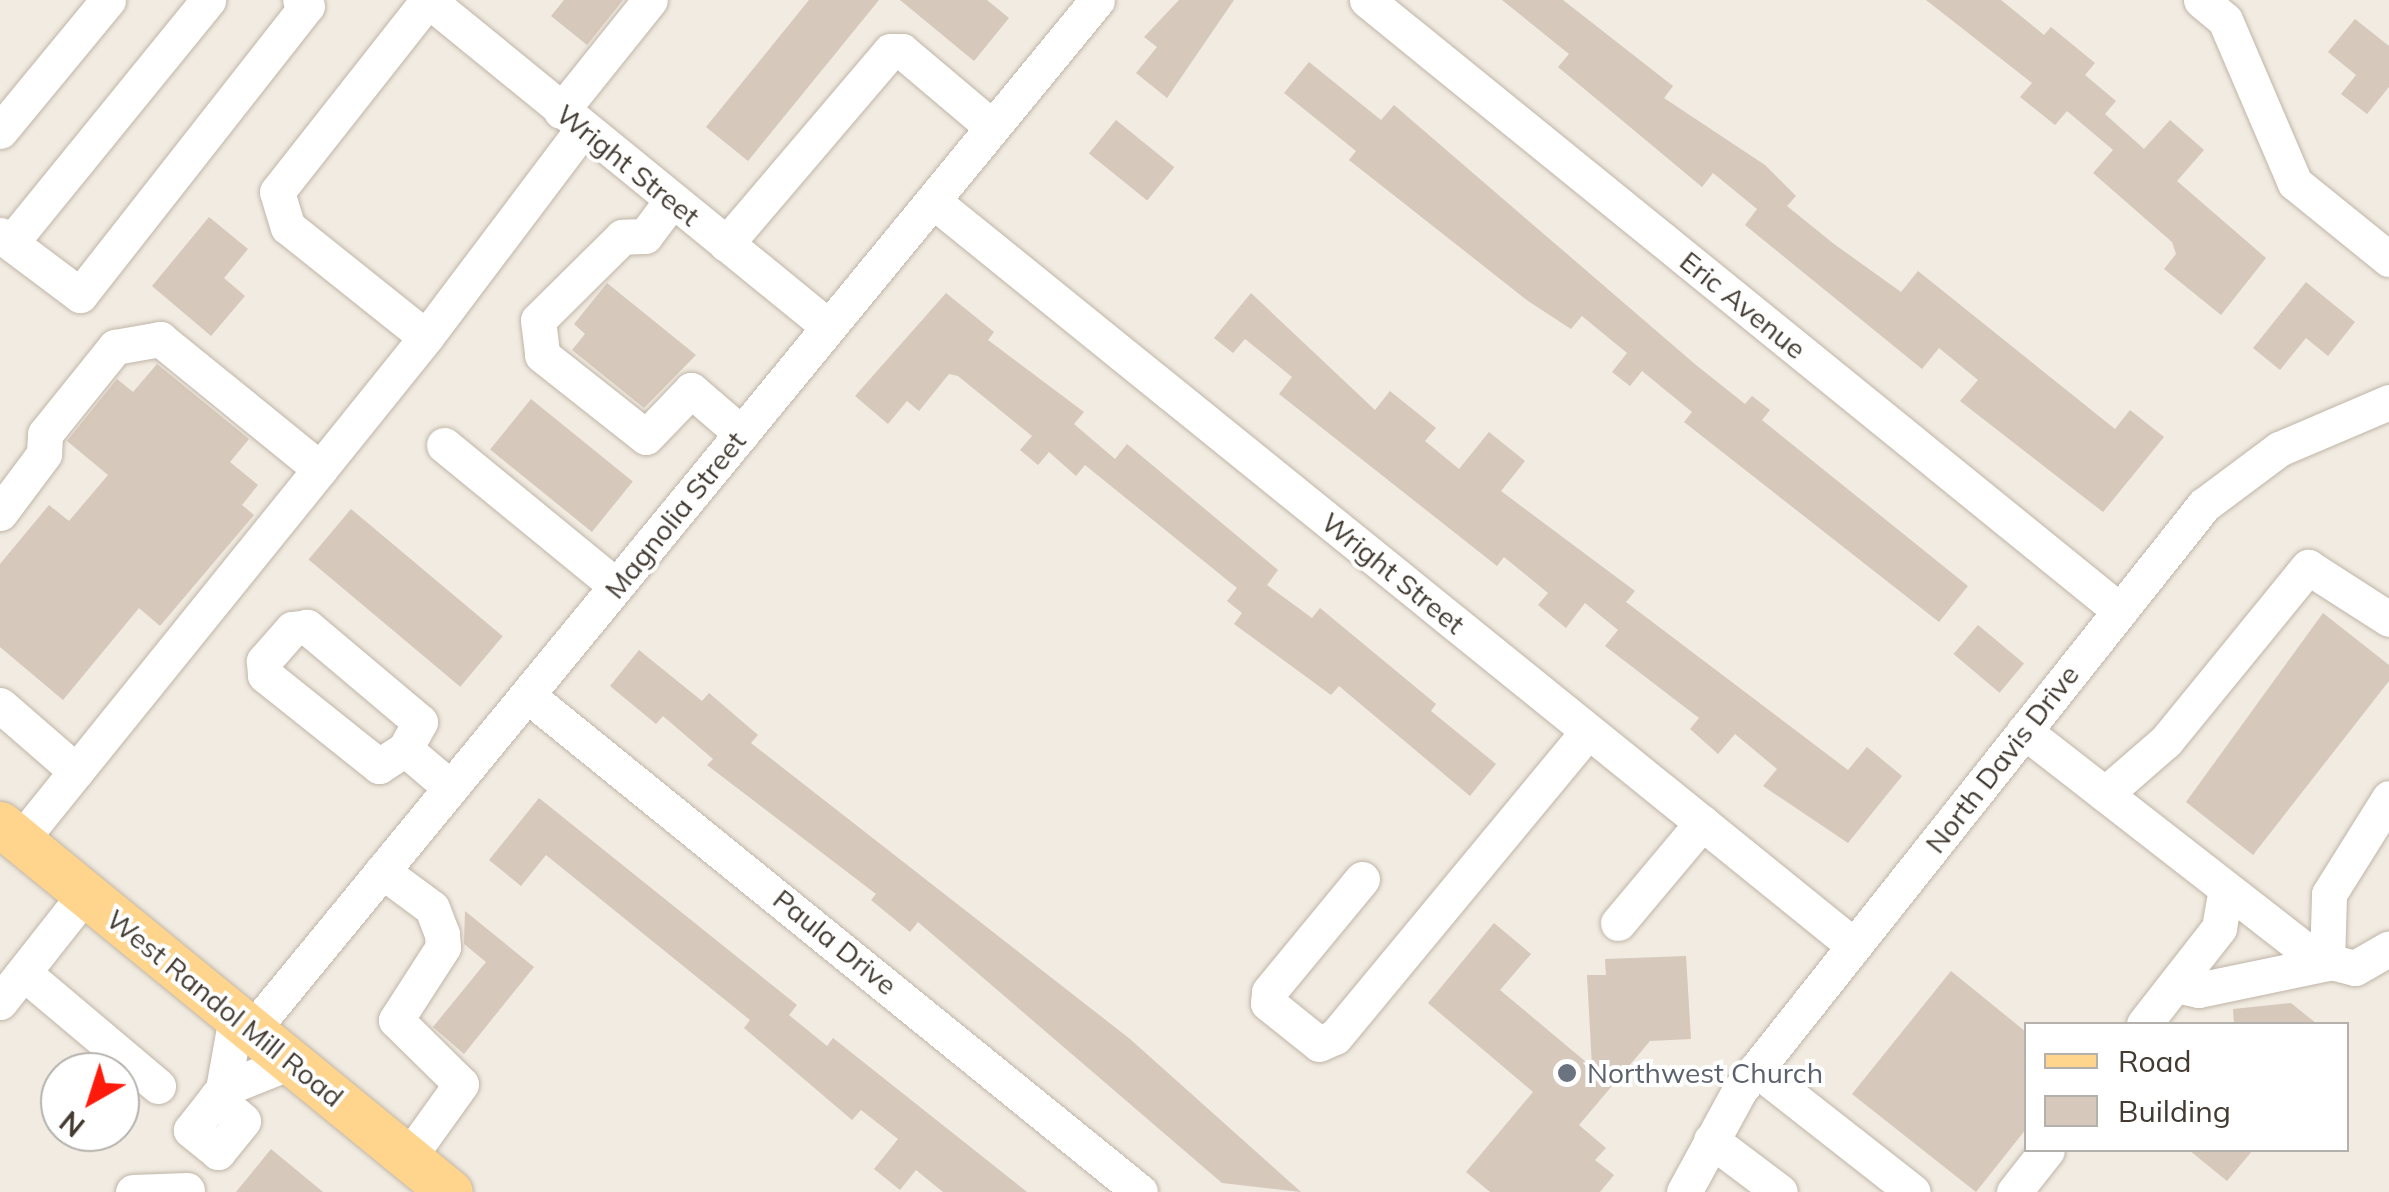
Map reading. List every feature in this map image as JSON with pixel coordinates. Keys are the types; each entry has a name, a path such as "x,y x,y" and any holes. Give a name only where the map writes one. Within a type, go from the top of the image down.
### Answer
{"main road":[{"name":"West Randol Mill Road","path":"10,833 450,1192"}],"street":[{"path":"0,132 108,0"},
{"path":"208,0 7,237 80,294 307,6 300,0"},
{"path":"426,337 288,227 277,192 428,0"},
{"name":"Wright Street","path":"428,0 829,326"},
{"path":"10,833 76,771 426,337 650,0"},
{"name":"Magnolia Street","path":"244,1024 382,871 1097,0"},
{"name":"Eric Avenue","path":"1367,0 2119,610"},
{"path":"2201,0 2225,20 2295,183 2389,260"},
{"path":"726,244 890,52 902,51 992,127"},
{"path":"672,200 645,236 622,237 538,320 542,355 646,437 690,390 742,434"},
{"name":"Wright Street","path":"932,201 1853,945"},
{"path":"0,513 44,454 45,434 116,347 160,339 320,469"},
{"name":"North Davis Drive","path":"1684,1192 1756,1069 2204,506 2279,449 2389,402"},
{"path":"444,444 616,586"},
{"path":"2105,794 2166,741 2308,568 2389,619"},
{"name":"Paula Drive","path":"527,695 1140,1192"},
{"path":"0,705 76,771"},
{"path":"1362,878 1270,992 1268,1002 1319,1044 1336,1037 1588,731"},
{"path":"2024,731 2327,964"},
{"path":"405,749 451,788"},
{"path":"2327,964 2329,894 2389,798"},
{"path":"1618,922 1702,823"},
{"path":"382,871 432,908 442,934 443,947 396,1020 461,1084 408,1158"},
{"path":"2146,1022 2219,928 2226,889"},
{"path":"0,1002 85,894"},
{"path":"2175,985 2198,990 2327,964 2370,964 2389,948"},
{"path":"25,974 158,1086"},
{"path":"133,1192 188,1191 218,1152 191,1130 220,1093 244,1024"},
{"path":"220,1093 290,1062"},
{"path":"1756,1069 1914,1192"},
{"path":"1711,1140 1780,1192"},
{"path":"2014,1192 2046,1152"}],"building":[{"path":"564,0 623,0 587,45 551,16"},
{"path":"809,0 879,0 748,161 706,127"},
{"path":"900,0 987,0 1009,18 974,61"},
{"path":"1179,0 1234,0 1167,98 1136,73 1157,47 1144,37"},
{"path":"1502,0 1563,0 1673,86 1664,98 1765,165 1796,196 1787,206 1834,244 1901,292 1918,271 2115,429 2130,410 2164,437 2103,512 1960,401 1978,380 1939,348 1922,369 1745,225 1757,209 1713,173 1702,187 1558,67 1569,54"},
{"path":"1926,0 2001,0 2044,35 2051,27 2095,63 2085,75 2116,101 2105,114 2144,149 2170,120 2204,150 2177,181 2266,258 2221,315 2164,269 2176,254 2172,242 2093,173 2113,150 2067,111 2055,125 2020,97 2032,83"},
{"path":"2355,19 2389,46 2389,87 2367,114 2341,94 2356,75 2328,52"},
{"path":"1309,62 1381,120 1394,105 1696,365 1745,404 1752,396 1770,410 1762,420 1968,586 1939,622 1684,422 1692,412 1642,371 1630,386 1612,372 1627,353 1582,316 1571,329 1528,301 1349,160 1356,151 1284,93"},
{"path":"1116,120 1174,167 1147,201 1089,153"},
{"path":"209,217 248,249 224,278 245,296 211,336 152,286"},
{"path":"2306,282 2355,322 2328,356 2306,338 2280,370 2253,348"},
{"path":"607,283 696,355 644,408 572,350 585,334 574,324"},
{"path":"946,293 994,332 988,340 1084,412 1074,424 1115,459 1127,444 1278,570 1267,585 1312,618 1320,608 1436,704 1431,711 1496,764 1470,796 1339,686 1331,695 1234,624 1242,613 1227,601 1237,588 1085,465 1076,476 1049,452 1038,465 1020,450 1032,436 958,376 949,374 919,411 907,401 888,424 855,396"},
{"path":"1251,293 1375,410 1390,391 1436,428 1425,441 1459,469 1489,432 1525,461 1501,491 1635,591 1626,602 1848,770 1867,747 1902,776 1848,843 1763,786 1777,769 1735,734 1718,754 1690,729 1699,718 1605,646 1618,630 1585,603 1566,628 1538,605 1548,593 1504,557 1497,566 1279,394 1292,377 1245,339 1233,353 1214,338"},
{"path":"157,364 249,439 230,462 258,485 242,505 254,515 160,626 139,608 63,700 0,647 0,564 49,505 69,521 108,475 67,441 117,379 133,392"},
{"path":"531,399 633,481 592,532 490,450"},
{"path":"351,509 503,636 460,687 309,560"},
{"path":"2323,613 2389,665 2389,681 2253,855 2186,802"},
{"path":"1978,625 2024,664 2000,693 1954,654"},
{"path":"639,650 702,701 709,693 758,735 751,743 1130,1039 1301,1192 1222,1183 918,922 910,932 871,900 876,894 707,765 713,759 663,716 656,724 610,686"},
{"path":"539,798 797,1005 789,1015 827,1046 833,1038 1027,1192 943,1192 916,1170 900,1190 874,1169 898,1139 861,1110 852,1120 744,1028 750,1020 546,855 521,886 489,860"},
{"path":"465,911 534,967 464,1054 433,1027 486,962 464,944"},
{"name":"Northwest Church","path":"1494,923 1531,954 1500,990 1592,1067 1587,975 1606,975 1605,959 1686,956 1691,1039 1650,1041 1579,1125 1606,1148 1595,1160 1614,1175 1600,1192 1490,1192 1466,1172 1533,1092 1428,1003"},
{"path":"1951,971 2024,1030 2024,1132 1976,1192 1852,1094"},
{"path":"2291,1003 2315,1022 2234,1022 2233,1009"},
{"path":"271,1149 323,1192 236,1192"},
{"path":"2191,1152 2251,1152 2227,1181"}],"place":[{"name":"Northwest Church","path":"1567,1073"}]}
